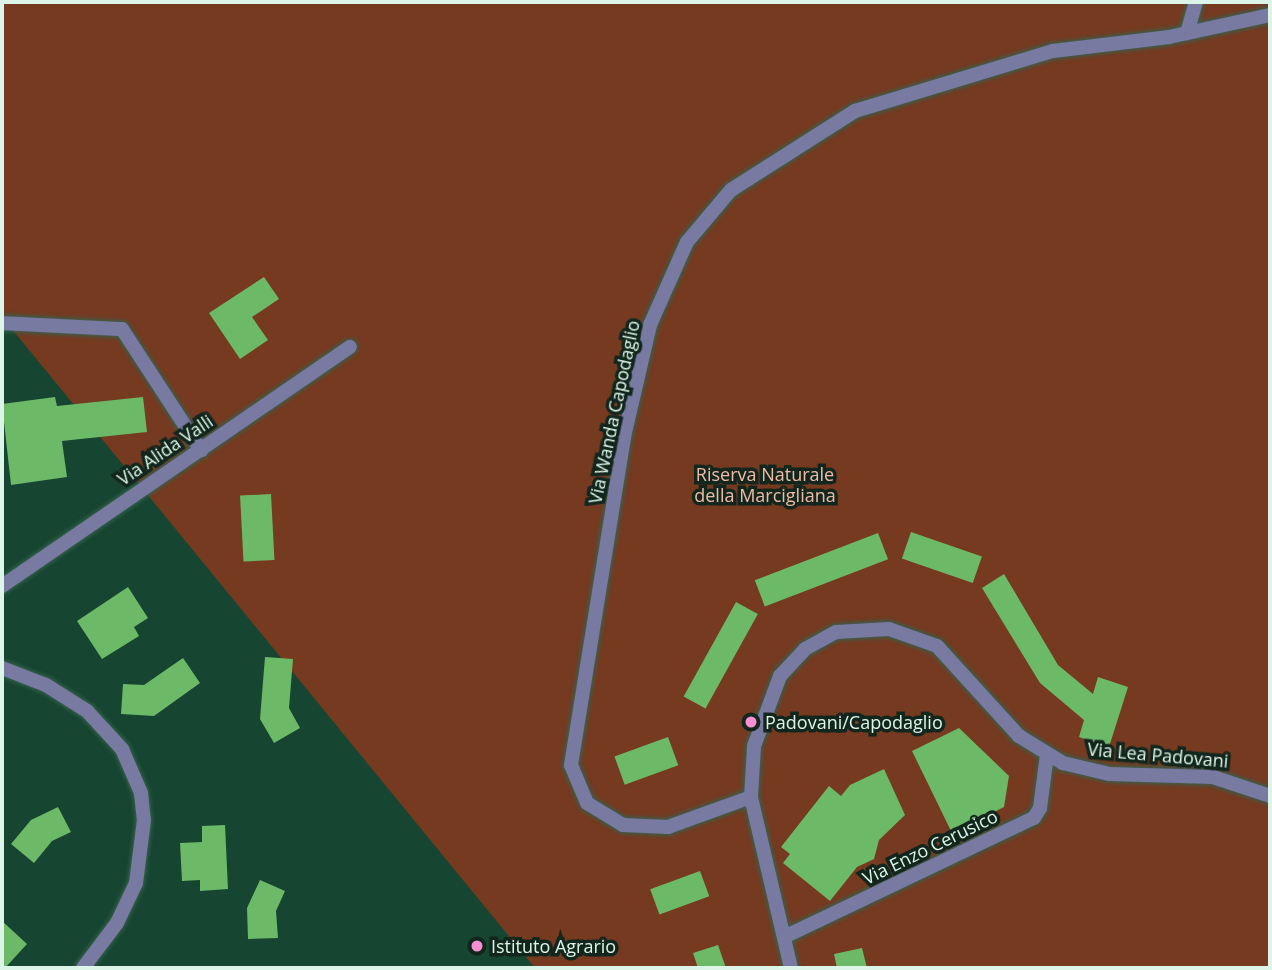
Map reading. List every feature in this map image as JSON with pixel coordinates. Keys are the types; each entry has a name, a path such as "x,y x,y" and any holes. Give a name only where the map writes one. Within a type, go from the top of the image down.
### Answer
{"street":[{"path":"1187,33 1196,2"},
{"name":"Via Wanda Capodaglio","path":"751,797 668,827 623,825 587,803 571,765 633,397 650,325 687,242 731,190 855,111 1053,51 1187,33 1270,15"},
{"path":"2,323 122,329 201,450"},
{"name":"Via Alida Valli","path":"2,586 351,347"},
{"name":"Via Lea Padovani","path":"791,968 751,797 757,730 780,676 805,649 853,628 889,629 937,646 1006,724 1047,755 1109,774 1236,781 1270,796"},
{"path":"2,668 46,685 87,711 121,749 141,793 144,820 136,883 117,923 83,968"},
{"name":"Via Enzo Cerusico","path":"784,937 1034,818 1040,808 1047,755"}],"green space":[{"name":"Riserva Naturale della Marcigliana","path":"2,2 1270,2 1270,968 535,968 2,317"}],"building":[{"path":"264,277 279,299 252,317 268,340 240,359 209,313"},
{"path":"55,397 57,406 143,397 147,432 62,441 67,477 11,485 2,404"},
{"path":"271,494 274,560 243,562 240,496"},
{"path":"911,532 982,556 973,583 902,558"},
{"path":"878,533 888,559 765,606 755,580"},
{"path":"1004,574 1058,665 1093,694 1098,677 1128,687 1109,747 1079,737 1084,720 1040,683 982,588"},
{"path":"128,587 148,618 134,627 139,636 102,659 77,621"},
{"path":"736,602 758,614 706,709 684,696"},
{"path":"265,657 293,659 289,708 300,728 274,743 260,719"},
{"path":"183,658 200,683 154,716 121,714 123,684 144,685"},
{"path":"959,728 1009,776 1004,807 952,833 912,751"},
{"path":"668,737 678,765 625,785 614,756"},
{"path":"884,769 905,815 879,840 874,859 857,867 830,901 783,863 790,854 781,847 829,786 841,796 850,785"},
{"path":"58,807 71,832 52,841 34,863 11,844 31,820"},
{"path":"225,825 228,889 200,891 200,880 182,881 180,843 202,842 202,826"},
{"path":"700,871 709,896 659,914 650,889"},
{"path":"260,880 285,891 276,911 278,938 248,939 247,908"},
{"path":"2,921 27,944 5,968 2,968"},
{"path":"718,945 726,968 698,968 693,953"},
{"path":"862,948 867,968 837,968 834,954"}],"place":[{"name":"Padovani/Capodaglio","path":"751,722"},
{"name":"Istituto Agrario","path":"477,946"}]}
